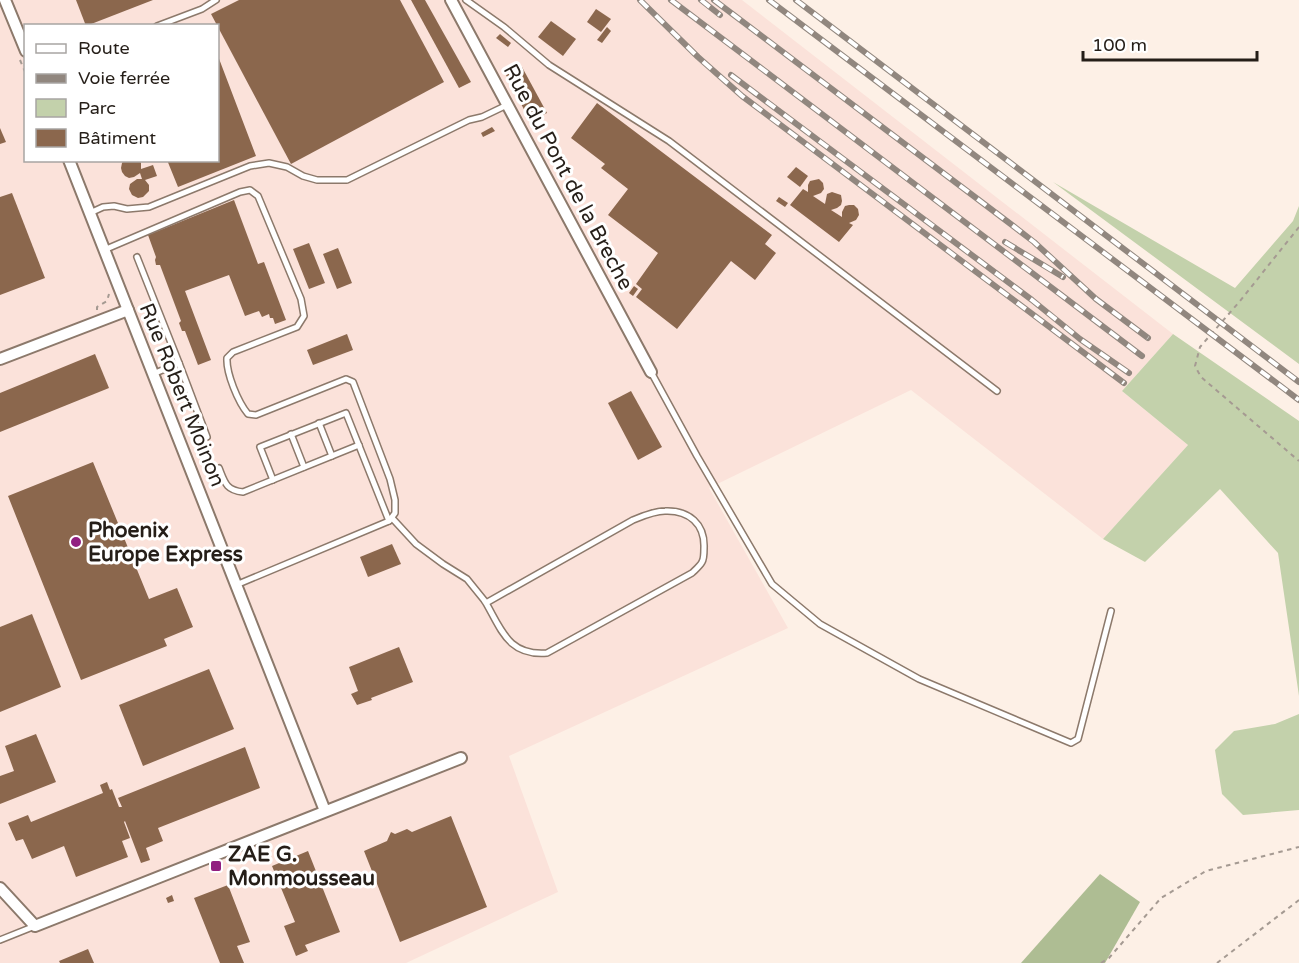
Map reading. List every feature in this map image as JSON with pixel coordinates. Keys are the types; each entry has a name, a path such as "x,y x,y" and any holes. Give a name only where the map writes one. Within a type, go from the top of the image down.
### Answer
{"street":[{"path":"5,0 24,46"},
{"name":"Rue du Pont de la Breche","path":"450,0 651,372"},
{"name":"Rue Robert Moinon","path":"70,162 326,812"},
{"path":"0,359 128,310"},
{"path":"0,888 35,926 461,758"}],"lane":[{"path":"162,24 202,9 216,0"},
{"path":"465,0 504,27 549,65 669,141 997,391"},
{"path":"90,213 103,207 114,206 127,209 149,207 260,164 269,163 287,167 303,176 317,180 346,180 469,120 482,117 507,105"},
{"path":"104,250 240,192 250,190 258,196 301,299 304,316 297,327 233,352 227,358 226,366 241,406 248,414 256,415 346,380 353,382 390,479 395,500 395,513 391,520 236,585"},
{"path":"137,257 207,437"},
{"path":"153,374 179,363"},
{"path":"651,372 772,584 820,624 919,679 1071,742 1078,739 1111,611"},
{"path":"273,480 260,447 346,413 391,520 443,564 466,579 486,603 513,645 536,654 547,652 692,573 702,562 704,534 688,515 666,510 654,512 633,520 486,603"},
{"path":"319,423 332,456"},
{"path":"291,434 304,467"},
{"path":"219,468 225,483 235,491 243,492 359,445"},
{"path":"0,940 35,926"}],"path":[{"path":"1299,227 1200,347 1195,366 1202,377 1299,461"},
{"path":"1103,963 1161,898 1206,871 1299,847"},
{"path":"1217,963 1299,900"}],"shaded area":[{"path":"0,0 742,0 1173,334 1122,391 1188,445 1103,539 911,390 709,488 788,628 509,756 558,892 406,963 0,963"}],"green space":[{"path":"1053,182 1235,288 1293,221 1299,206 1299,364"},
{"path":"1173,334 1299,421 1299,696 1278,553 1220,489 1145,562 1103,539 1188,445 1122,391"},
{"path":"1299,714 1299,810 1243,815 1222,794 1215,750 1234,731 1275,724"},
{"path":"1100,874 1140,902 1105,963 1021,963"}],"building":[{"path":"76,0 153,0 91,24 85,24"},
{"path":"239,0 400,0 444,82 291,164 219,29 219,24 216,24 211,14"},
{"path":"411,0 425,0 471,82 459,88"},
{"path":"596,9 611,19 601,32 587,22"},
{"path":"551,21 576,39 563,56 538,37"},
{"path":"607,27 611,31 602,43 597,40"},
{"path":"500,34 511,43 508,47 496,38"},
{"path":"219,59 256,156 178,187 168,162 219,162"},
{"path":"522,67 547,113 530,121 506,75"},
{"path":"597,103 772,235 765,244 776,253 755,280 731,261 677,329 636,297 642,289 636,284 658,253 608,215 628,189 601,168 605,164 571,138"},
{"path":"492,127 495,131 483,137 481,133"},
{"path":"0,128 6,142 0,144"},
{"path":"140,162 141,169 153,165 157,176 145,180 149,185 149,191 143,197 138,198 132,195 129,189 130,184 137,179 142,179 140,173 129,178 125,176 121,168 122,163"},
{"path":"796,167 808,176 800,187 787,177"},
{"path":"819,179 824,189 813,196 825,204 827,194 832,192 841,195 841,205 831,210 842,217 845,206 854,205 858,209 859,215 856,220 849,223 853,225 839,242 790,205 803,189 808,192 810,181"},
{"path":"12,193 45,278 0,295 0,197"},
{"path":"779,197 788,203 785,207 776,201"},
{"path":"234,200 258,264 264,262 286,320 275,324 269,314 262,317 259,311 245,316 229,275 185,291 211,360 198,365 185,331 182,331 179,323 181,321 160,265 156,265 156,257 148,235"},
{"path":"309,243 325,283 309,289 293,249"},
{"path":"338,248 352,283 337,289 323,254"},
{"path":"634,286 638,289 633,296 629,293"},
{"path":"153,307 155,313 150,315 148,309"},
{"path":"347,334 353,350 313,365 307,350"},
{"path":"95,354 109,388 0,432 0,393"},
{"path":"631,391 662,447 638,460 608,403"},
{"name":"Phoenix Europe Express","path":"93,462 149,599 177,588 193,627 164,639 167,646 81,680 8,496"},
{"path":"392,544 401,564 368,577 360,557"},
{"path":"32,614 61,687 0,712 0,627"},
{"path":"399,647 413,682 357,705 351,694 358,691 349,667"},
{"path":"209,669 234,729 143,766 119,705"},
{"path":"36,734 56,782 0,804 0,776 14,771 5,746"},
{"path":"245,747 260,788 158,828 163,841 146,848 150,860 141,863 125,821 130,838 122,841 128,857 76,877 64,846 32,859 23,839 16,841 8,823 28,815 31,822 103,793 100,785 107,782 119,807 122,807 118,798"},
{"path":"451,816 487,907 400,942 364,851 387,841 391,832 395,834 407,829 412,832"},
{"path":"308,851 340,932 305,945 308,951 296,956 284,926 295,922 272,866"},
{"path":"228,885 250,942 237,946 244,963 220,963 194,898"},
{"path":"172,895 174,901 168,903 166,898"},
{"path":"88,949 94,963 60,963 59,961"}],"railway":[{"path":"640,0 742,96 1124,383"},
{"path":"671,0 1142,356"},
{"path":"701,0 720,15"},
{"path":"714,0 1034,242 1096,299 1148,338"},
{"path":"769,0 1299,400"},
{"path":"796,0 1299,382"},
{"path":"731,75 1032,300 1080,339 1129,373"},
{"path":"1005,242 1063,277"}],"place":[{"name":"Phoenix Europe Express","path":"76,542"},
{"name":"ZAE G. Monmousseau","path":"216,866"}]}
